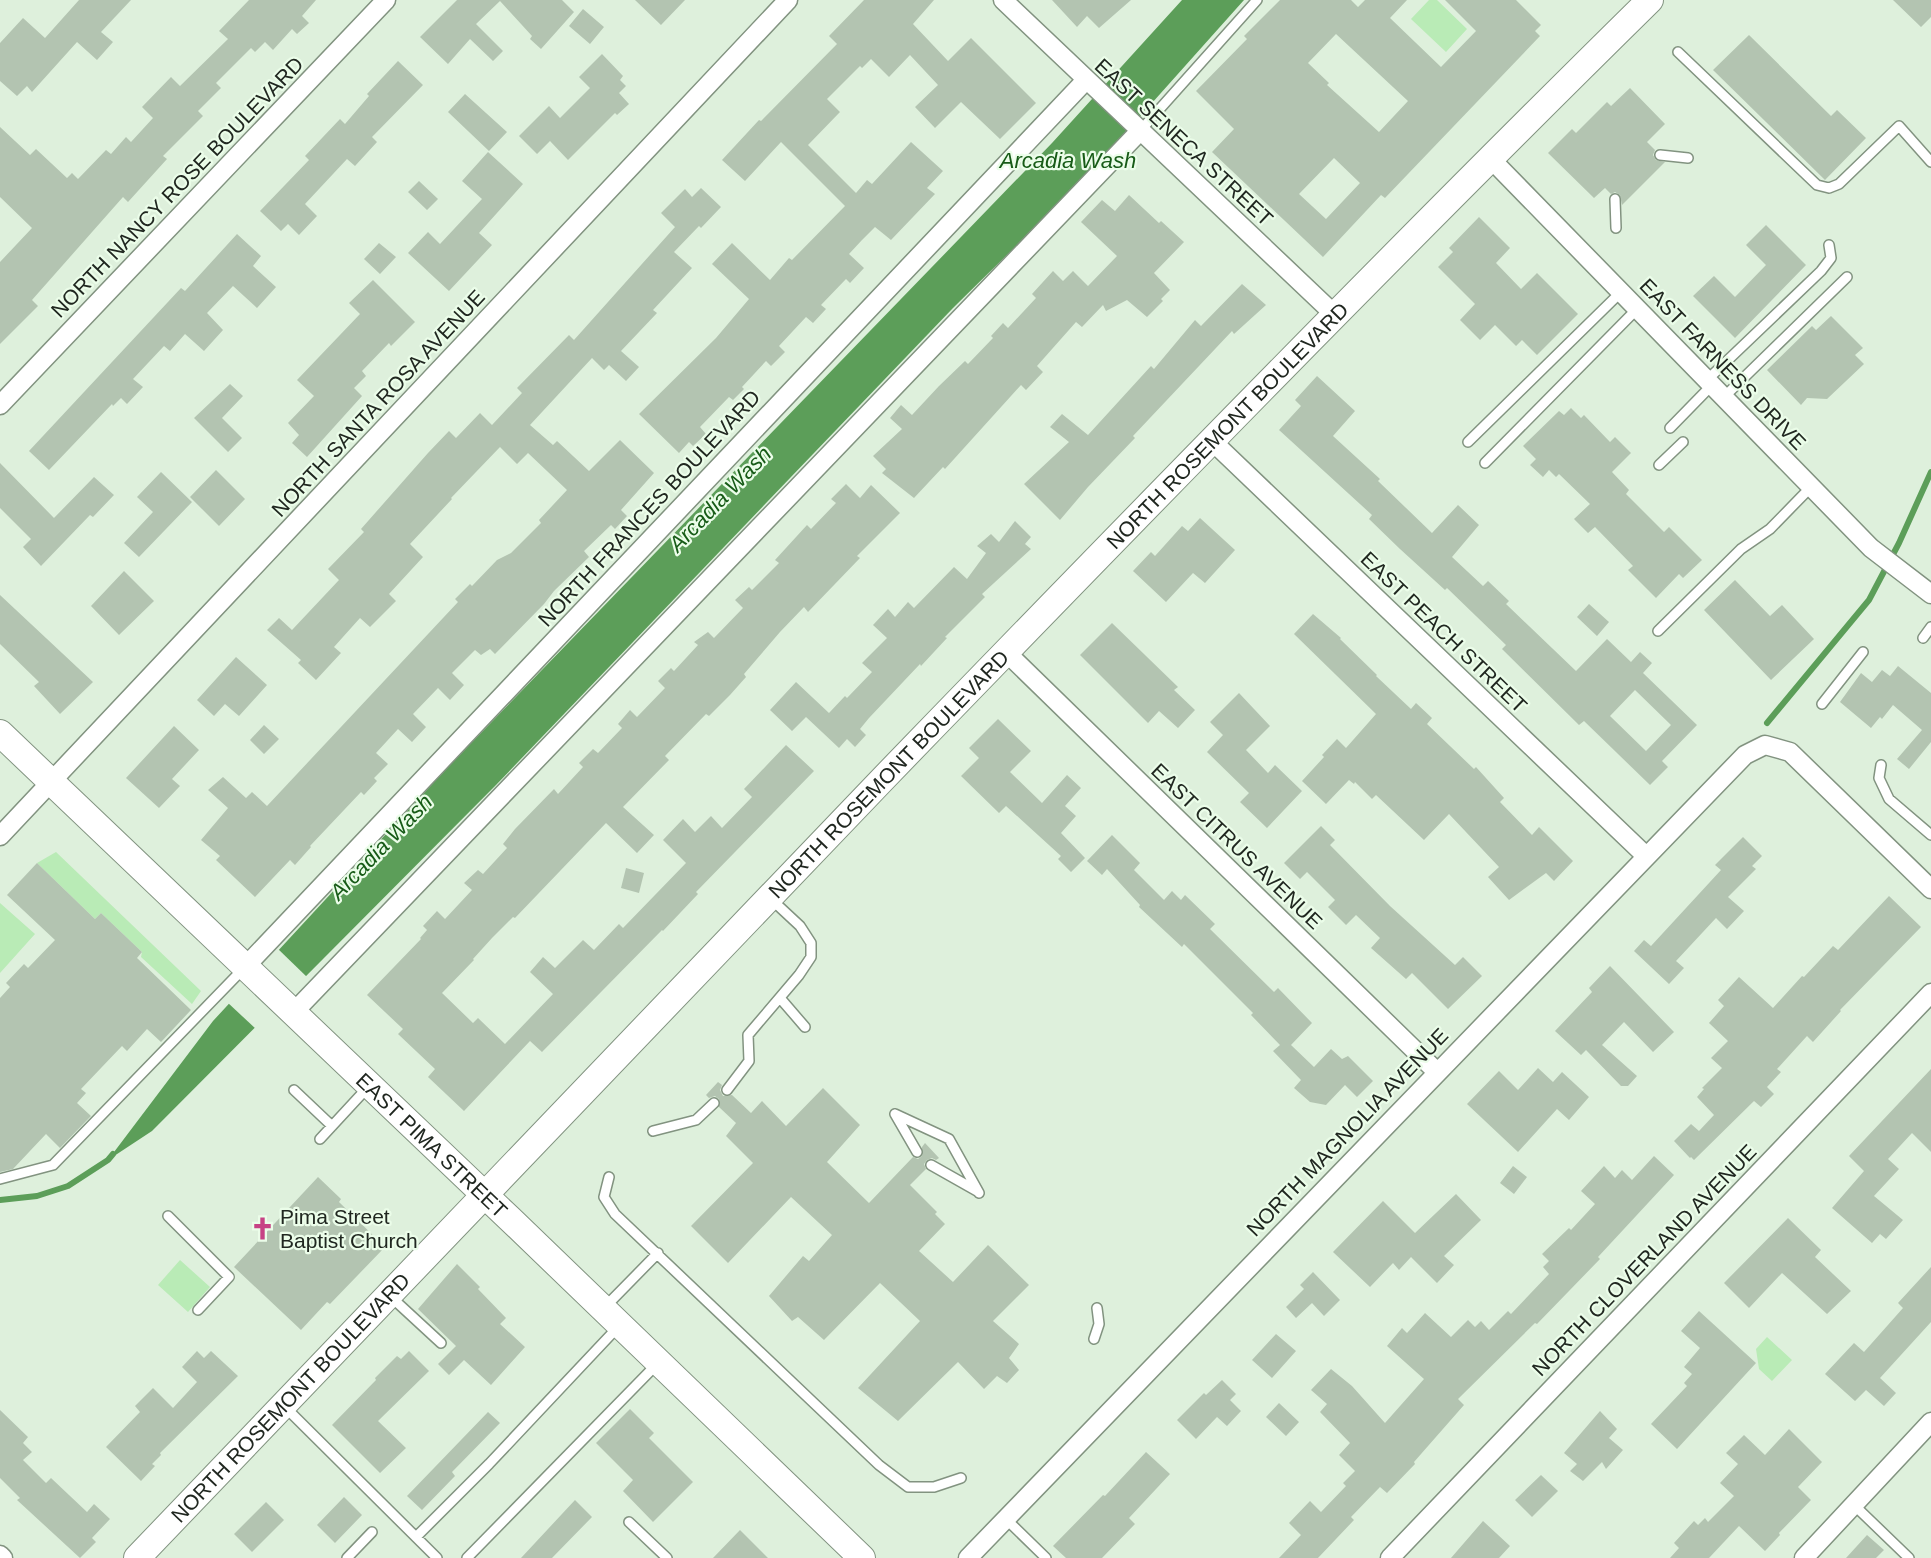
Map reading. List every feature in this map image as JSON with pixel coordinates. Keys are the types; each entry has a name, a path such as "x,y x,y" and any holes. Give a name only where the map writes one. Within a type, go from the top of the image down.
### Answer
{"street":[{"name":"NORTH NANCY ROSE BOULEVARD","path":"0,405 386,0"},
{"name":"NORTH SANTA ROSA AVENUE","path":"0,836 788,0"},
{"name":"EAST SENECA STREET","path":"1003,0 1336,316"},
{"name":"NORTH ROSEMONT BOULEVARD","path":"137,1558 483,1193 1211,440 1650,0"},
{"name":"NORTH FRANCES BOULEVARD","path":"249,972 1089,83"},
{"path":"291,1011 1137,129"},
{"name":"EAST FARNESS DRIVE","path":"1490,158 1871,548 1931,594"},
{"name":"EAST PEACH STREET","path":"1211,440 1646,856"},
{"name":"EAST CITRUS AVENUE","path":"1006,652 1437,1072"},
{"name":"EAST PIMA STREET","path":"0,733 862,1558"},
{"name":"NORTH MAGNOLIA AVENUE","path":"968,1558 1745,755 1765,745 1790,752 1931,889"},
{"name":"NORTH CLOVERLAND AVENUE","path":"1390,1558 1931,993"},
{"path":"1803,1558 1931,1422"}],"lane":[{"path":"1137,129 1257,0"},
{"path":"1678,52 1817,185 1829,188 1839,184 1899,126 1931,162"},
{"path":"1660,155 1688,158"},
{"path":"1616,199 1616,228"},
{"path":"1714,388 1821,271 1831,258 1829,245"},
{"path":"1670,428 1846,277"},
{"path":"1468,442 1621,292"},
{"path":"1485,464 1637,309"},
{"path":"1659,465 1683,442"},
{"path":"1658,631 1741,549 1770,529 1811,487"},
{"path":"1923,638 1931,627"},
{"path":"1822,704 1863,652"},
{"path":"1881,765 1879,778 1889,799 1931,835"},
{"path":"727,1089 748,1061 748,1035 780,999 811,957 810,943 800,926 769,897"},
{"path":"0,1179 53,1166 249,972"},
{"path":"780,999 805,1027"},
{"path":"320,1139 370,1086"},
{"path":"294,1090 332,1126"},
{"path":"653,1131 696,1120 714,1103"},
{"path":"917,1152 896,1114 925,1130 949,1139 979,1192 931,1165"},
{"path":"609,1177 604,1197 615,1214 879,1465 908,1487 934,1487 961,1478"},
{"path":"168,1216 229,1277 198,1310"},
{"path":"416,1537 489,1464 612,1317 658,1253"},
{"path":"387,1293 441,1343"},
{"path":"1094,1339 1099,1324 1097,1308"},
{"path":"468,1558 658,1362"},
{"path":"283,1404 437,1558"},
{"path":"1854,1504 1909,1558"},
{"path":"1006,1519 1046,1558"},
{"path":"629,1522 667,1558"},
{"path":"347,1558 372,1532"}],"shaded area":[{"path":"1429,0 1437,0 1467,29 1446,52 1411,19"},
{"path":"56,852 201,991 192,1004 141,957 142,952 101,913 95,919 37,863"},
{"path":"0,903 35,934 0,973"},
{"path":"180,1260 210,1287 188,1312 158,1285"},
{"path":"1767,1337 1792,1360 1772,1381 1759,1369 1756,1349"}],"water":[{"name":"Arcadia Wash","path":"1182,0 1244,0 1085,178 953,308 496,785 152,1131 108,1160 213,1021 447,768 1052,143"}],"pier":[{"path":"277,948 308,978 256,1029 227,1002"}],"building":[{"path":"79,0 131,0 101,32 113,42 97,60 77,42 32,92 27,86 17,96 0,81 0,43 23,18 45,38"},
{"path":"249,0 316,0 302,16 309,23 297,34 292,29 273,50 265,42 255,52 251,48 216,83 221,88 198,111 203,116 163,156 167,159 128,202 123,197 32,300 38,306 0,344 0,262 32,228 0,197 0,127 30,155 36,149 67,178 72,173 78,179 106,150 111,154 126,137 131,142 153,118 142,107 171,77 180,86 228,39 219,31"},
{"path":"457,0 562,0 574,12 541,49 530,39 532,36 500,1 476,24 503,51 493,61 470,39 448,64 420,37"},
{"path":"635,0 685,0 661,25"},
{"path":"864,0 934,0 913,24 948,61 971,38 1036,103 1000,139 961,102 935,128 915,107 938,85 910,55 889,77 871,59 862,68 860,66 827,99 840,112 808,145 856,193 867,180 872,184 911,142 943,171 927,188 935,194 891,240 875,227 862,240 849,254 864,268 850,283 846,279 821,305 826,309 813,323 806,317 779,346 785,352 771,366 766,361 733,400 729,397 700,427 706,434 693,446 689,442 679,453 639,414 716,338 749,299 712,264 732,243 770,280 789,258 792,260 845,206 781,142 745,181 722,160 759,120 761,121 837,44 829,36"},
{"path":"1052,0 1131,0 1099,28 1087,16 1077,27"},
{"path":"1280,0 1351,0 1358,7 1365,0 1407,0 1390,18 1441,67 1476,31 1445,0 1516,0 1541,25 1535,31 1540,36 1385,198 1381,195 1323,257 1212,152 1234,129 1196,91 1247,39 1244,36","holes":["1336,34 1408,101 1379,132 1327,85 1329,83 1308,63","1334,158 1360,183 1326,219 1299,194"]},
{"path":"1893,0 1931,0 1931,17 1921,27"},
{"path":"583,9 604,27 590,44 569,26"},
{"path":"1749,35 1831,116 1837,110 1866,138 1825,180 1713,70"},
{"path":"602,54 623,76 620,80 626,86 619,93 629,104 617,115 615,113 568,160 550,141 537,154 519,136 549,106 560,118 590,88 579,77"},
{"path":"398,61 423,85 372,137 377,142 355,166 347,159 305,204 317,216 299,235 288,224 281,231 260,211 309,160 305,156 340,119 345,124 369,96 367,94"},
{"path":"1630,88 1665,124 1647,142 1655,150 1653,155 1656,160 1665,162 1622,205 1620,195 1615,192 1611,194 1605,188 1594,198 1548,153 1572,129 1576,133 1607,102 1611,106"},
{"path":"465,94 507,132 489,151 448,112"},
{"path":"488,152 523,184 479,233 492,245 449,291 408,253 428,232 440,244 482,199 462,181"},
{"path":"419,181 438,199 427,210 408,192"},
{"path":"701,188 721,207 674,252 692,268 653,310 657,313 621,351 639,367 626,381 609,365 604,370 592,358 530,425 553,445 557,441 589,471 620,440 654,473 621,510 627,516 615,529 611,525 584,551 589,557 495,654 490,649 481,655 475,650 452,673 464,685 450,700 438,688 413,714 426,727 412,742 398,729 376,753 388,764 374,778 377,781 364,795 361,792 295,865 290,860 255,897 216,860 220,856 201,840 228,808 208,790 223,777 246,798 252,792 267,806 458,602 455,599 470,584 472,586 497,560 511,553 541,523 539,520 567,490 528,453 517,464 500,447 410,544 423,557 389,594 396,601 370,627 360,618 334,647 341,653 316,680 298,663 301,660 267,630 279,618 292,630 339,580 328,569 364,532 361,529 428,453 449,431 456,438 480,413 492,425 522,393 517,388 569,335 574,340 675,227 661,213 685,189 692,197"},
{"path":"1129,195 1184,242 1154,273 1170,290 1161,299 1163,301 1147,317 1127,300 1106,311 1103,305 1082,327 1076,322 1037,366 1043,372 1026,390 1021,385 945,469 943,467 914,498 882,473 886,469 873,456 902,429 890,418 901,405 912,415 965,361 968,364 993,338 991,336 1003,323 1008,328 1036,298 1032,294 1053,271 1063,281 1073,271 1088,286 1117,256 1081,222 1102,200 1115,211"},
{"path":"1479,217 1510,248 1496,263 1521,289 1537,273 1578,314 1537,355 1522,340 1516,346 1495,325 1480,340 1460,320 1475,304 1438,267 1453,252 1449,248"},
{"path":"1766,225 1806,265 1735,338 1693,296 1714,276 1735,297 1766,265 1746,245"},
{"path":"237,234 261,256 253,266 276,287 257,308 233,286 207,313 223,330 204,351 185,334 170,351 164,346 133,379 143,387 127,404 121,398 113,406 112,404 49,470 29,451 181,288 185,291"},
{"path":"379,243 396,257 380,274 364,259"},
{"path":"373,280 415,322 391,346 389,343 362,371 366,376 354,388 362,396 307,457 292,443 299,435 288,423 314,396 297,380 360,314 349,303"},
{"path":"1242,284 1266,305 1234,334 1232,331 1133,436 1135,438 1060,520 1024,484 1069,442 1050,427 1062,414 1088,435 1151,366 1154,369 1195,320 1201,326"},
{"path":"1831,316 1863,348 1855,355 1864,364 1827,399 1807,398 1801,405 1767,370 1812,326 1816,330"},
{"path":"1317,376 1355,411 1333,436 1380,479 1378,481 1432,533 1458,505 1479,525 1452,557 1483,586 1488,581 1509,601 1506,604 1576,671 1607,639 1631,662 1640,652 1652,663 1643,673 1697,725 1662,761 1668,767 1650,785 1584,721 1579,725 1502,649 1506,645 1447,588 1445,590 1400,549 1369,519 1372,515 1279,430 1301,406 1295,400","holes":["1635,690 1671,725 1646,751 1610,716"]},
{"path":"230,384 243,396 222,418 242,438 228,452 194,418"},
{"path":"1571,408 1581,418 1584,415 1610,442 1615,437 1631,453 1612,472 1629,490 1626,494 1664,532 1669,527 1702,560 1683,578 1679,574 1656,598 1628,570 1633,566 1595,527 1588,533 1574,519 1590,504 1559,474 1556,477 1549,470 1543,477 1530,465 1536,459 1523,446 1559,411 1564,415"},
{"path":"0,463 54,518 94,477 114,495 93,517 90,515 41,566 23,547 31,539 0,508"},
{"path":"216,470 245,499 219,526 190,497"},
{"path":"161,472 192,502 139,557 124,543 153,512 137,497"},
{"path":"846,484 860,498 871,485 900,513 857,556 860,558 808,612 804,607 780,632 744,674 746,677 730,695 709,716 706,714 665,756 669,760 623,807 654,835 637,853 606,823 515,918 513,917 492,938 442,993 473,1023 478,1018 505,1044 553,994 530,972 543,957 555,968 583,940 594,950 619,924 623,928 686,863 663,840 683,819 695,832 711,816 722,828 752,797 744,789 786,745 814,771 696,892 698,894 663,931 542,1052 530,1041 464,1111 428,1077 435,1069 398,1034 403,1029 367,995 421,939 427,930 423,926 437,911 445,919 472,890 464,883 478,870 483,874 507,848 503,844 515,829 554,789 558,794 583,767 579,763 593,749 598,753 622,728 618,724 630,710 637,717 665,688 658,681 671,668 674,671 698,645 694,642 708,632 714,638 743,608 735,600 749,587 752,590 779,563 775,560 807,525 811,529 836,503 831,499"},
{"path":"1200,518 1235,550 1205,583 1193,573 1166,602 1133,571 1151,552 1155,556 1182,526 1188,531"},
{"path":"1015,521 1031,537 1025,544 1031,549 982,594 985,597 869,718 860,729 866,735 855,747 847,739 839,748 806,717 792,731 770,710 796,682 829,713 872,672 862,663 887,638 873,625 888,609 895,617 908,602 914,608 954,567 967,579 986,553 977,546 991,534 999,542"},
{"path":"124,571 154,601 119,635 91,606"},
{"path":"1735,580 1770,616 1782,605 1814,639 1771,680 1704,610"},
{"path":"0,595 93,682 60,714 34,686 39,682 0,644"},
{"path":"1589,604 1609,622 1597,636 1577,617"},
{"path":"1313,614 1341,638 1411,709 1416,703 1432,718 1427,724 1474,769 1476,767 1504,798 1500,802 1532,835 1539,827 1573,861 1554,881 1546,873 1509,900 1488,877 1499,867 1449,814 1424,840 1376,795 1372,799 1355,782 1354,784 1349,780 1326,804 1302,781 1337,739 1346,748 1376,714 1294,634"},
{"path":"1112,623 1178,687 1174,690 1195,710 1178,728 1159,711 1148,723 1080,655"},
{"path":"236,657 267,685 239,716 225,704 214,716 197,700"},
{"path":"1898,666 1931,693 1931,742 1909,769 1897,759 1922,730 1893,705 1871,728 1840,702 1861,673 1872,682 1882,670 1890,676"},
{"path":"1239,693 1270,726 1246,750 1268,773 1275,765 1302,791 1267,828 1240,802 1249,793 1207,752 1223,735 1210,722"},
{"path":"998,719 1031,751 1010,772 1042,803 1067,775 1081,788 1065,806 1076,816 1061,833 1085,858 1071,872 1058,859 1061,856 1006,806 999,813 961,776 979,758 969,748"},
{"path":"264,725 279,739 264,754 250,740"},
{"path":"174,726 199,750 172,779 180,786 159,808 126,778"},
{"path":"1321,826 1335,840 1330,845 1390,906 1455,965 1463,957 1482,976 1448,1009 1412,973 1406,979 1371,948 1380,938 1356,915 1346,925 1328,907 1335,900 1307,872 1300,879 1284,863"},
{"path":"1112,835 1140,863 1134,870 1164,900 1172,891 1181,900 1185,895 1215,924 1210,929 1274,992 1278,988 1312,1023 1291,1045 1314,1067 1331,1049 1342,1059 1348,1056 1373,1081 1357,1097 1345,1085 1326,1105 1310,1102 1294,1088 1301,1080 1273,1051 1280,1045 1251,1015 1253,1013 1184,944 1182,947 1139,907 1140,905 1107,869 1102,875 1087,861"},
{"path":"1743,837 1762,856 1752,866 1756,869 1728,897 1744,911 1727,929 1716,918 1676,961 1684,968 1669,984 1634,951 1644,940 1651,946 1721,870 1715,865"},
{"path":"37,863 95,919 101,913 142,952 137,958 191,1010 161,1042 147,1029 127,1051 122,1046 81,1089 86,1093 77,1103 91,1116 60,1148 46,1134 13,1169 0,1172 0,998 10,987 6,983 24,964 28,968 55,940 7,895"},
{"path":"626,868 644,873 639,893 621,888"},
{"path":"1889,896 1921,927 1840,1010 1813,1042 1807,1036 1777,1069 1781,1072 1767,1087 1774,1094 1761,1107 1754,1101 1694,1160 1690,1158 1674,1141 1691,1124 1699,1131 1714,1115 1697,1097 1704,1089 1702,1088 1722,1068 1711,1058 1728,1041 1709,1023 1724,1006 1718,1000 1739,977 1773,1008 1833,946 1838,950"},
{"path":"1610,966 1674,1032 1653,1052 1624,1022 1602,1045 1637,1076 1628,1086 1621,1086 1586,1050 1581,1055 1555,1031 1592,992 1589,988"},
{"path":"1538,1068 1553,1082 1562,1072 1589,1097 1569,1120 1557,1109 1518,1152 1467,1104 1499,1071 1518,1090"},
{"path":"1931,1069 1931,1152 1912,1133 1888,1159 1899,1169 1874,1196 1903,1220 1886,1239 1880,1234 1872,1243 1832,1208 1864,1171 1849,1156"},
{"path":"718,1082 722,1085 720,1090 723,1096 732,1095 751,1113 762,1101 786,1126 823,1088 860,1125 827,1162 869,1203 913,1157 918,1159 922,1156 922,1147 925,1143 939,1158 927,1160 924,1164 926,1169 910,1185 937,1212 935,1214 945,1224 919,1251 953,1282 988,1245 1029,1285 993,1321 1019,1344 1009,1358 1019,1370 1007,1383 997,1376 984,1389 958,1362 898,1421 858,1388 920,1321 880,1283 824,1340 798,1317 792,1321 769,1296 803,1256 809,1261 832,1235 791,1197 728,1263 691,1226 753,1163 726,1136 736,1123 719,1107 719,1099 715,1096 709,1098 706,1095"},
{"path":"1654,1156 1674,1175 1598,1257 1600,1259 1537,1324 1535,1323 1458,1399 1464,1405 1414,1462 1415,1464 1387,1493 1380,1487 1351,1517 1354,1520 1318,1558 1279,1558 1301,1535 1289,1523 1310,1501 1321,1512 1346,1486 1343,1483 1355,1471 1339,1455 1350,1443 1320,1412 1327,1404 1311,1390 1331,1369 1352,1386 1385,1423 1424,1379 1387,1346 1402,1328 1407,1333 1425,1313 1451,1337 1468,1320 1475,1327 1481,1321 1489,1330 1508,1311 1511,1314 1549,1274 1543,1267 1549,1261 1542,1254 1569,1228 1571,1230 1595,1204 1581,1191 1604,1166 1615,1178 1622,1170 1632,1180"},
{"path":"1513,1166 1527,1177 1514,1194 1500,1183"},
{"path":"318,1177 341,1199 339,1202 385,1247 330,1304 327,1302 301,1330 234,1267"},
{"path":"1456,1194 1481,1220 1444,1256 1454,1265 1437,1283 1411,1257 1399,1270 1393,1263 1370,1287 1333,1252 1383,1201 1415,1233"},
{"path":"1788,1218 1821,1250 1815,1257 1851,1291 1827,1314 1782,1273 1749,1308 1724,1283"},
{"path":"457,1264 506,1318 500,1324 525,1347 491,1385 464,1360 449,1375 438,1364 456,1346 418,1309"},
{"path":"1931,1267 1931,1322 1880,1378 1896,1393 1884,1406 1866,1390 1855,1401 1825,1374 1854,1343 1864,1352 1903,1308 1898,1303"},
{"path":"1313,1272 1340,1300 1324,1316 1312,1303 1296,1318 1286,1307 1304,1289 1300,1285"},
{"path":"1699,1311 1756,1363 1677,1449 1651,1424 1687,1386 1684,1383 1692,1374 1684,1367 1700,1348 1681,1331"},
{"path":"1276,1334 1296,1351 1272,1378 1252,1360"},
{"path":"197,1351 204,1358 211,1351 238,1376 160,1453 161,1455 152,1464 155,1466 141,1481 106,1447 140,1412 135,1406 153,1388 173,1408 197,1382 182,1367"},
{"path":"409,1351 429,1371 378,1421 406,1448 380,1473 332,1425 397,1356 401,1359"},
{"path":"1222,1380 1236,1394 1230,1400 1241,1411 1227,1426 1217,1417 1196,1439 1177,1420 1204,1393 1206,1395"},
{"path":"1279,1403 1299,1422 1286,1436 1266,1417"},
{"path":"630,1409 654,1433 649,1438 693,1482 653,1522 623,1491 633,1480 596,1443"},
{"path":"0,1410 28,1437 23,1443 32,1452 23,1460 46,1483 51,1478 87,1512 94,1504 110,1519 92,1538 96,1542 80,1558 17,1500 20,1498 0,1478"},
{"path":"1600,1411 1617,1429 1609,1438 1623,1450 1606,1469 1602,1462 1583,1481 1570,1471 1577,1464 1564,1453"},
{"path":"488,1412 500,1423 452,1472 455,1476 422,1510 407,1496"},
{"path":"1789,1429 1822,1462 1798,1487 1811,1500 1779,1533 1780,1535 1765,1551 1739,1526 1709,1558 1670,1558 1679,1548 1674,1543 1694,1521 1698,1525 1705,1518 1708,1522 1734,1496 1720,1483 1738,1464 1726,1453 1744,1435 1765,1455"},
{"path":"1146,1452 1170,1474 1129,1518 1135,1524 1102,1558 1066,1558 1053,1546"},
{"path":"1541,1475 1558,1491 1532,1517 1515,1500"},
{"path":"344,1497 362,1515 335,1543 317,1525"},
{"path":"575,1500 592,1517 552,1558 521,1558"},
{"path":"266,1502 284,1520 252,1552 234,1534"},
{"path":"1483,1521 1510,1546 1499,1558 1451,1558"},
{"path":"740,1530 768,1558 713,1558"},
{"path":"1867,1535 1884,1550 1876,1558 1846,1558"}],"waterway":[{"path":"1767,723 1869,600 1899,543 1931,472"},
{"name":"Arcadia Wash","path":"0,1200 37,1196 68,1186 108,1160 113,1154"}],"place":[{"name":"Pima Street Baptist Church","path":"262,1228"}]}
